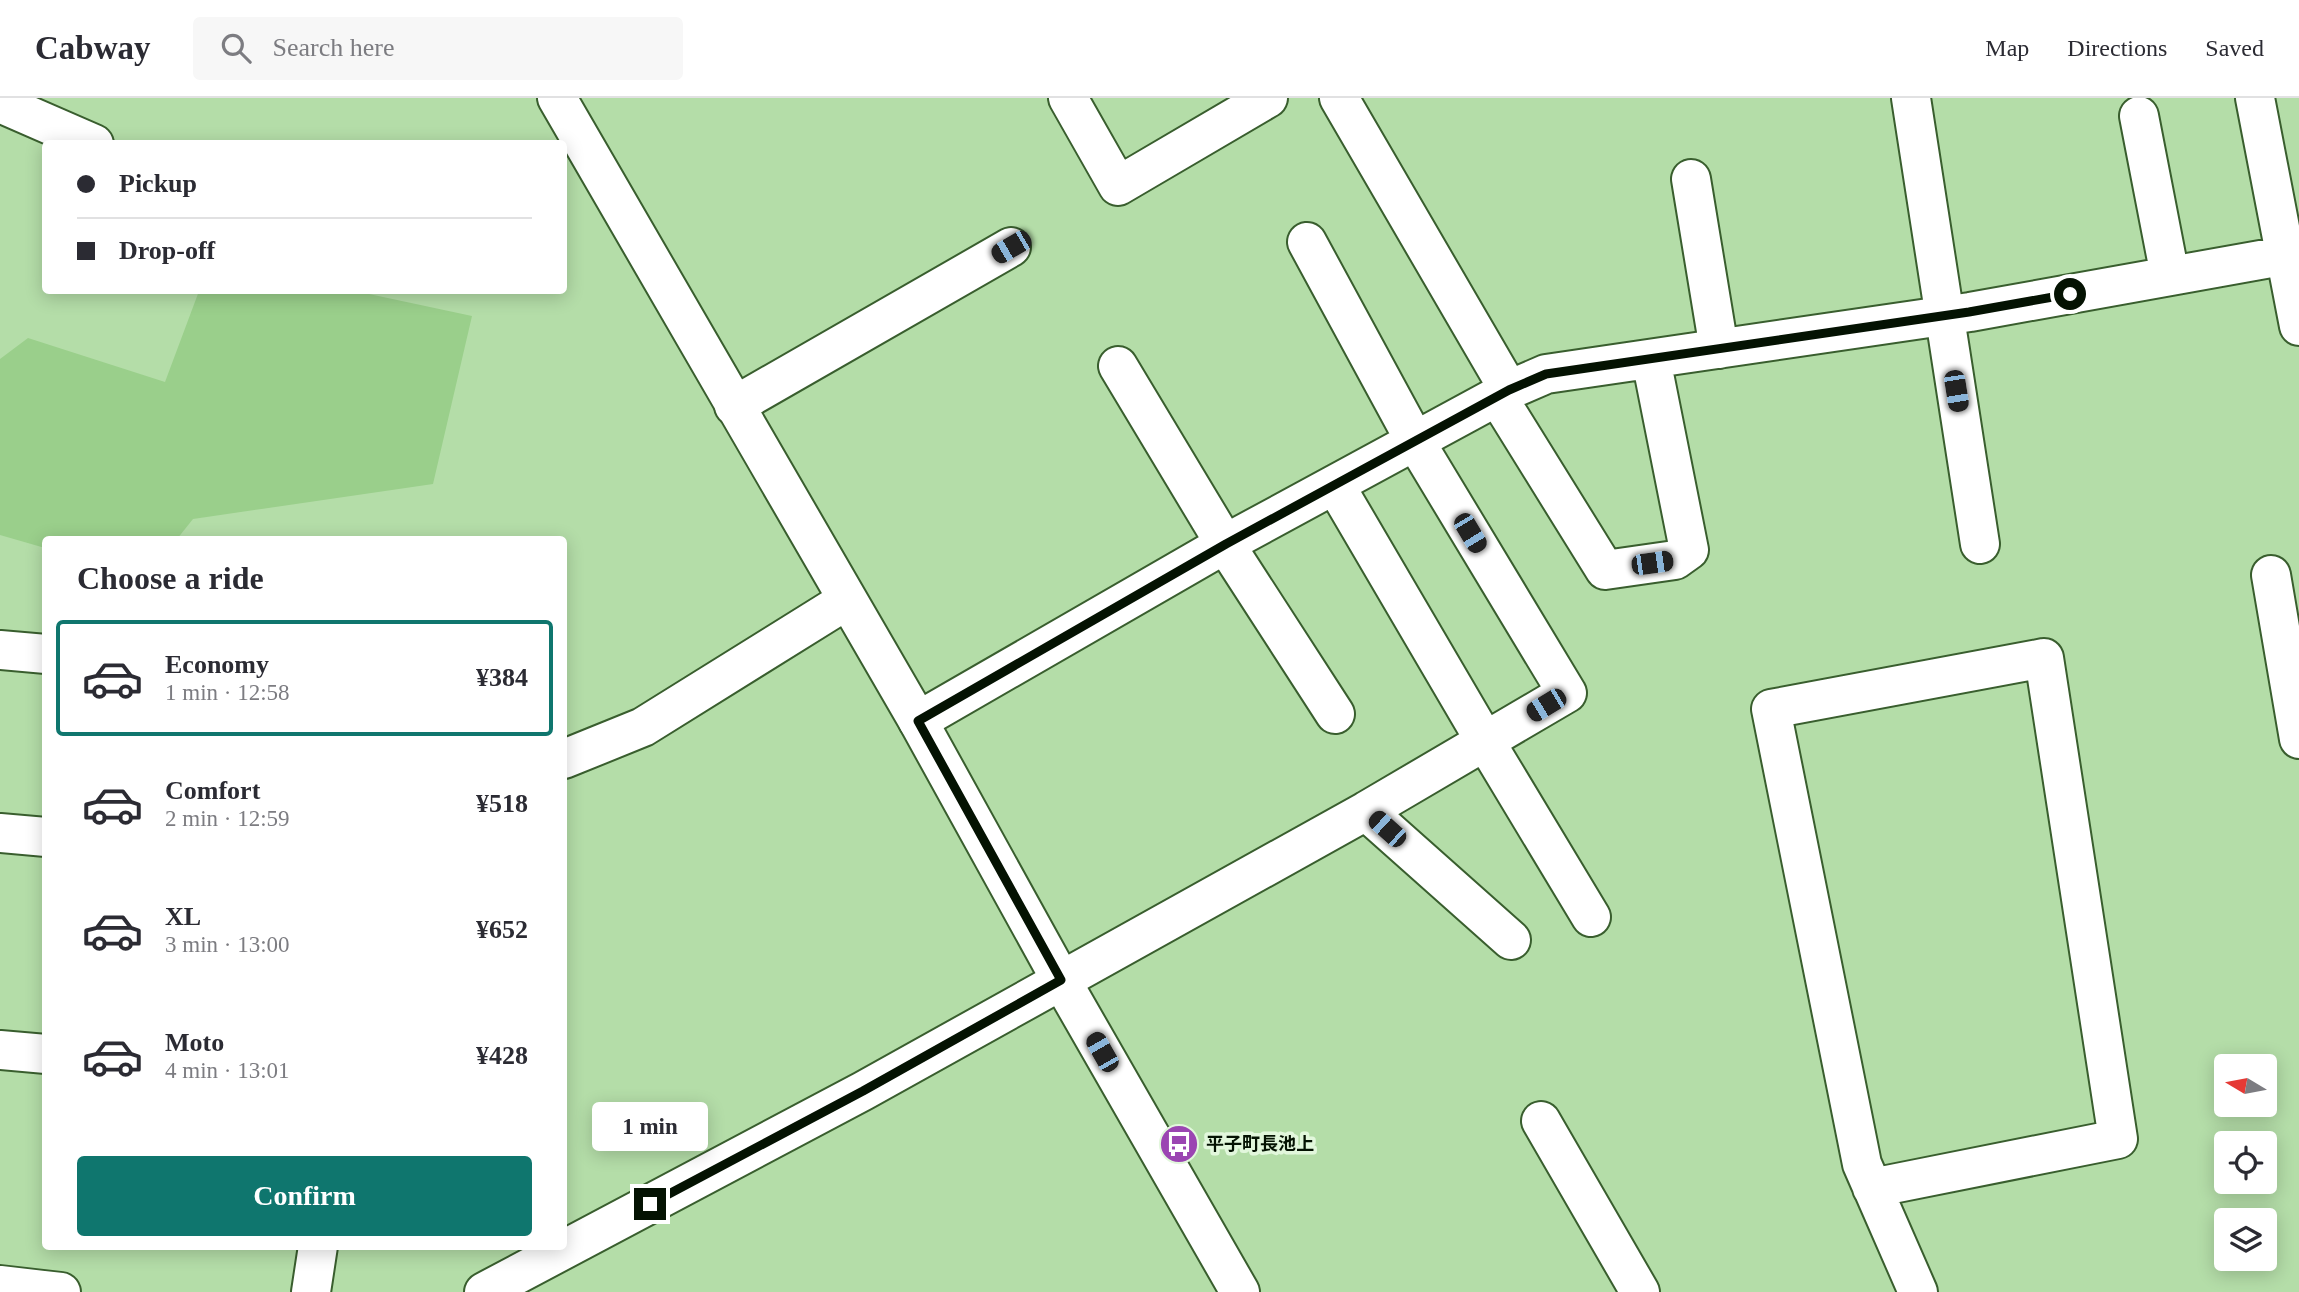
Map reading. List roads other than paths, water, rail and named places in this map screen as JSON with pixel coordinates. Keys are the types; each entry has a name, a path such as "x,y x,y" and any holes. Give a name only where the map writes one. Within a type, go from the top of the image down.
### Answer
{"street":[{"path":"557,98 572,144 734,406 918,721 1061,980 1240,1292"},
{"path":"1068,98 1118,186 1268,98"},
{"path":"1339,98 1605,570 1675,560 1689,550 1651,359"},
{"path":"1911,98 1980,544"},
{"path":"2255,98 2292,255 2299,326"},
{"path":"0,103 85,140"},
{"path":"2139,116 2171,276"},
{"path":"1691,179 1719,349"},
{"path":"567,1248 863,1091 1366,811 1567,693 1415,441 1307,242"},
{"path":"734,406 1011,247"},
{"path":"918,721 1226,544 1503,393 1546,374 1945,315 2292,255"},
{"path":"1118,366 1226,544 1335,714"},
{"path":"1335,485 1591,917"},
{"path":"2272,575 2299,739"},
{"path":"567,758 643,727 847,600"},
{"path":"0,650 42,654"},
{"path":"1872,1188 2118,1139 2044,658 1771,709 1862,1164 1872,1188 1918,1292"},
{"path":"1366,811 1511,940"},
{"path":"0,833 42,837"},
{"path":"0,1050 42,1054"},
{"path":"1541,1121 1640,1292"},
{"path":"311,1292 317,1250"},
{"path":"484,1292 563,1250"},
{"path":"0,1285 61,1292"}],"place":[{"name":"平子町長池上","path":"1179,1144"}]}
